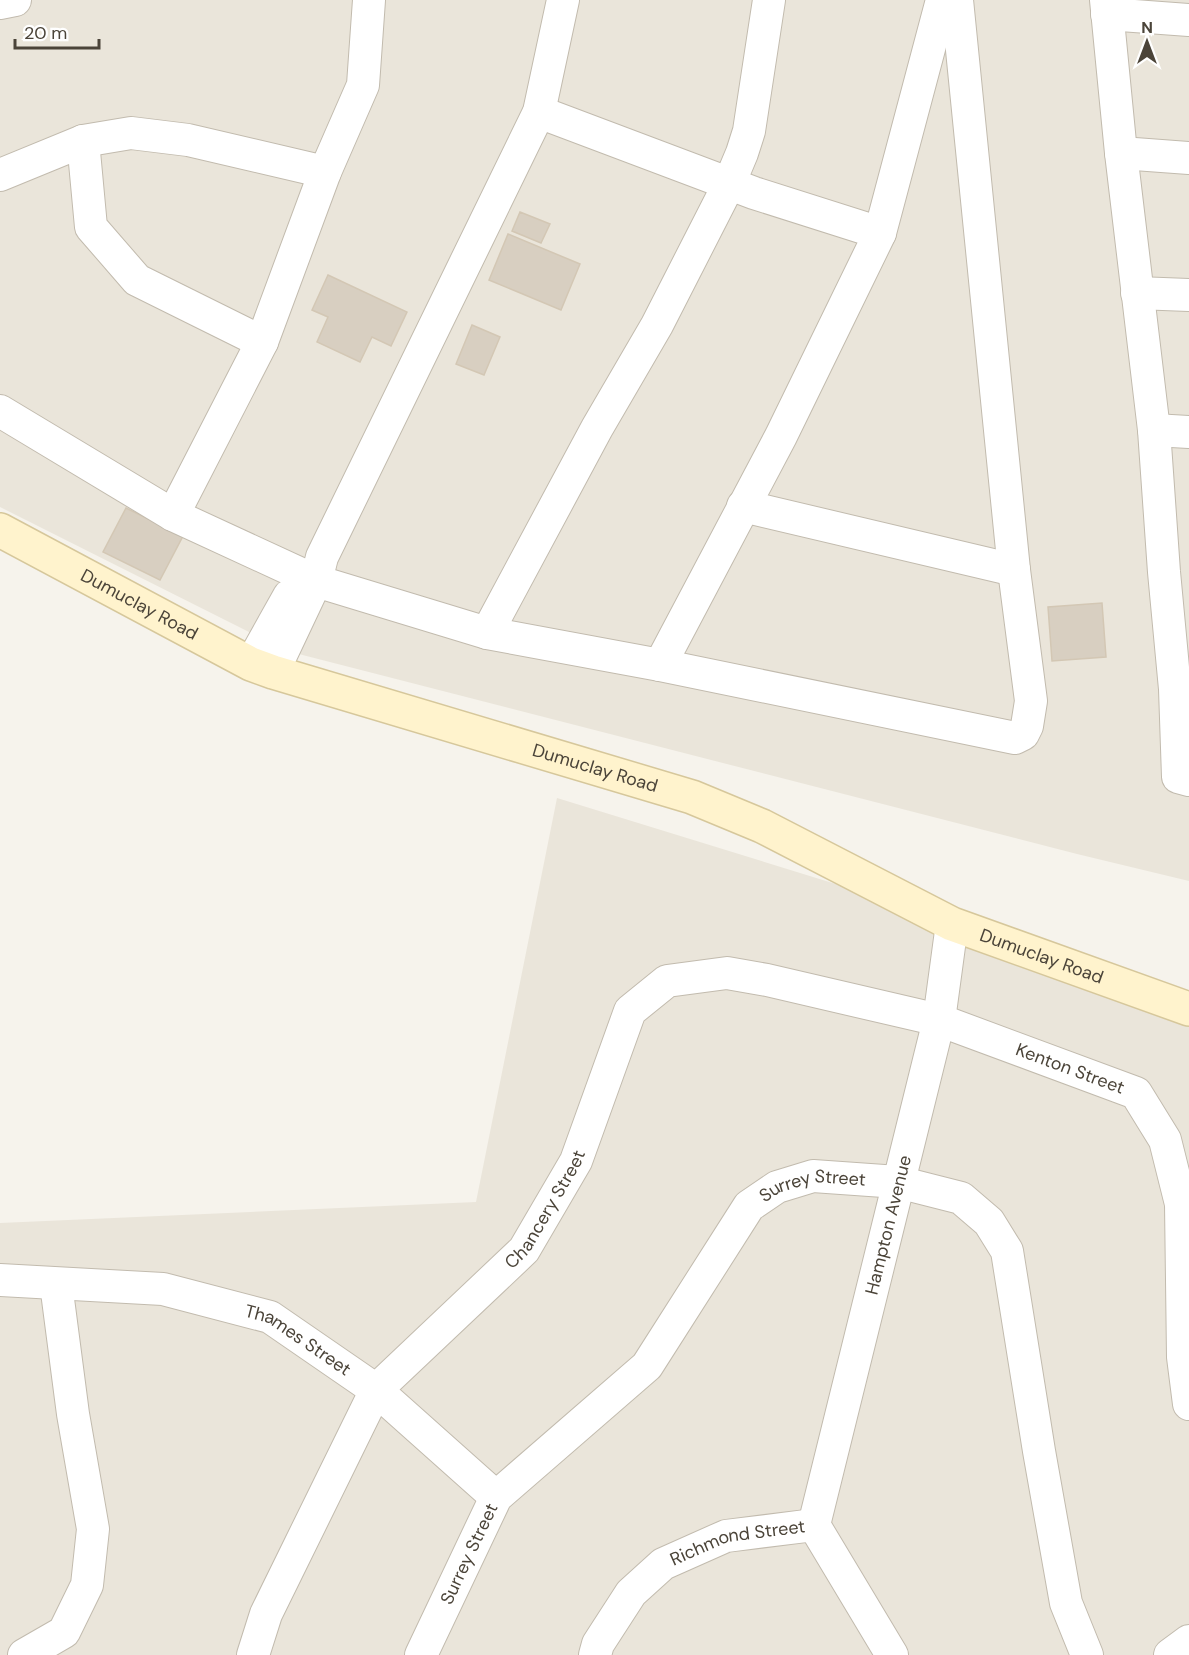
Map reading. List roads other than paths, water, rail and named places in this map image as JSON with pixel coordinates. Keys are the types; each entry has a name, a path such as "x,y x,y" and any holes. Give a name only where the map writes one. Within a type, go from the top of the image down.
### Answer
{"street":[{"path":"0,3 15,0"},
{"path":"173,515 262,342 325,172 363,86 369,0"},
{"path":"262,668 313,571 539,112 563,0"},
{"path":"487,633 597,428 657,325 729,184 749,131 769,0"},
{"path":"660,665 781,436 880,233 942,0"},
{"path":"0,411 173,515 313,571 487,633 660,665 1015,738 1023,734 1027,726 1031,701 1014,570 957,0"},
{"path":"1189,20 1107,7 1137,293 1154,430 1176,573 1182,690 1178,777 1189,780"},
{"path":"539,112 729,184 880,233"},
{"path":"0,175 83,141 131,133 188,140 325,172"},
{"path":"83,141 91,227 137,280 262,342"},
{"path":"1121,153 1189,158"},
{"path":"1137,293 1189,295"},
{"path":"1154,430 1189,432"},
{"path":"743,506 1014,570"},
{"name":"Dumuclay Road","path":"0,530 262,668 692,797 762,826 952,924 1189,1010"},
{"name":"Hampton Avenue","path":"813,1525 939,1020 952,924"},
{"name":"Chancery Street","path":"253,1655 266,1614 376,1390 524,1250 576,1161 630,1011 667,981 727,973 767,980 939,1020"},
{"name":"Kenton Street","path":"939,1020 1136,1093 1165,1140 1181,1204 1183,1356 1189,1404"},
{"name":"Surrey Street","path":"421,1655 496,1497 647,1366 749,1206 777,1187 813,1176 897,1182 961,1198 989,1222 1007,1251 1066,1603 1087,1655"},
{"name":"Thames Street","path":"0,1280 163,1289 270,1317 376,1390 496,1497"},
{"path":"24,1655 64,1632 87,1585 93,1529 73,1414 56,1284"},
{"name":"Richmond Street","path":"595,1655 598,1644 631,1593 663,1564 726,1536 813,1525 892,1655"},
{"path":"1170,1655 1189,1641"}]}
